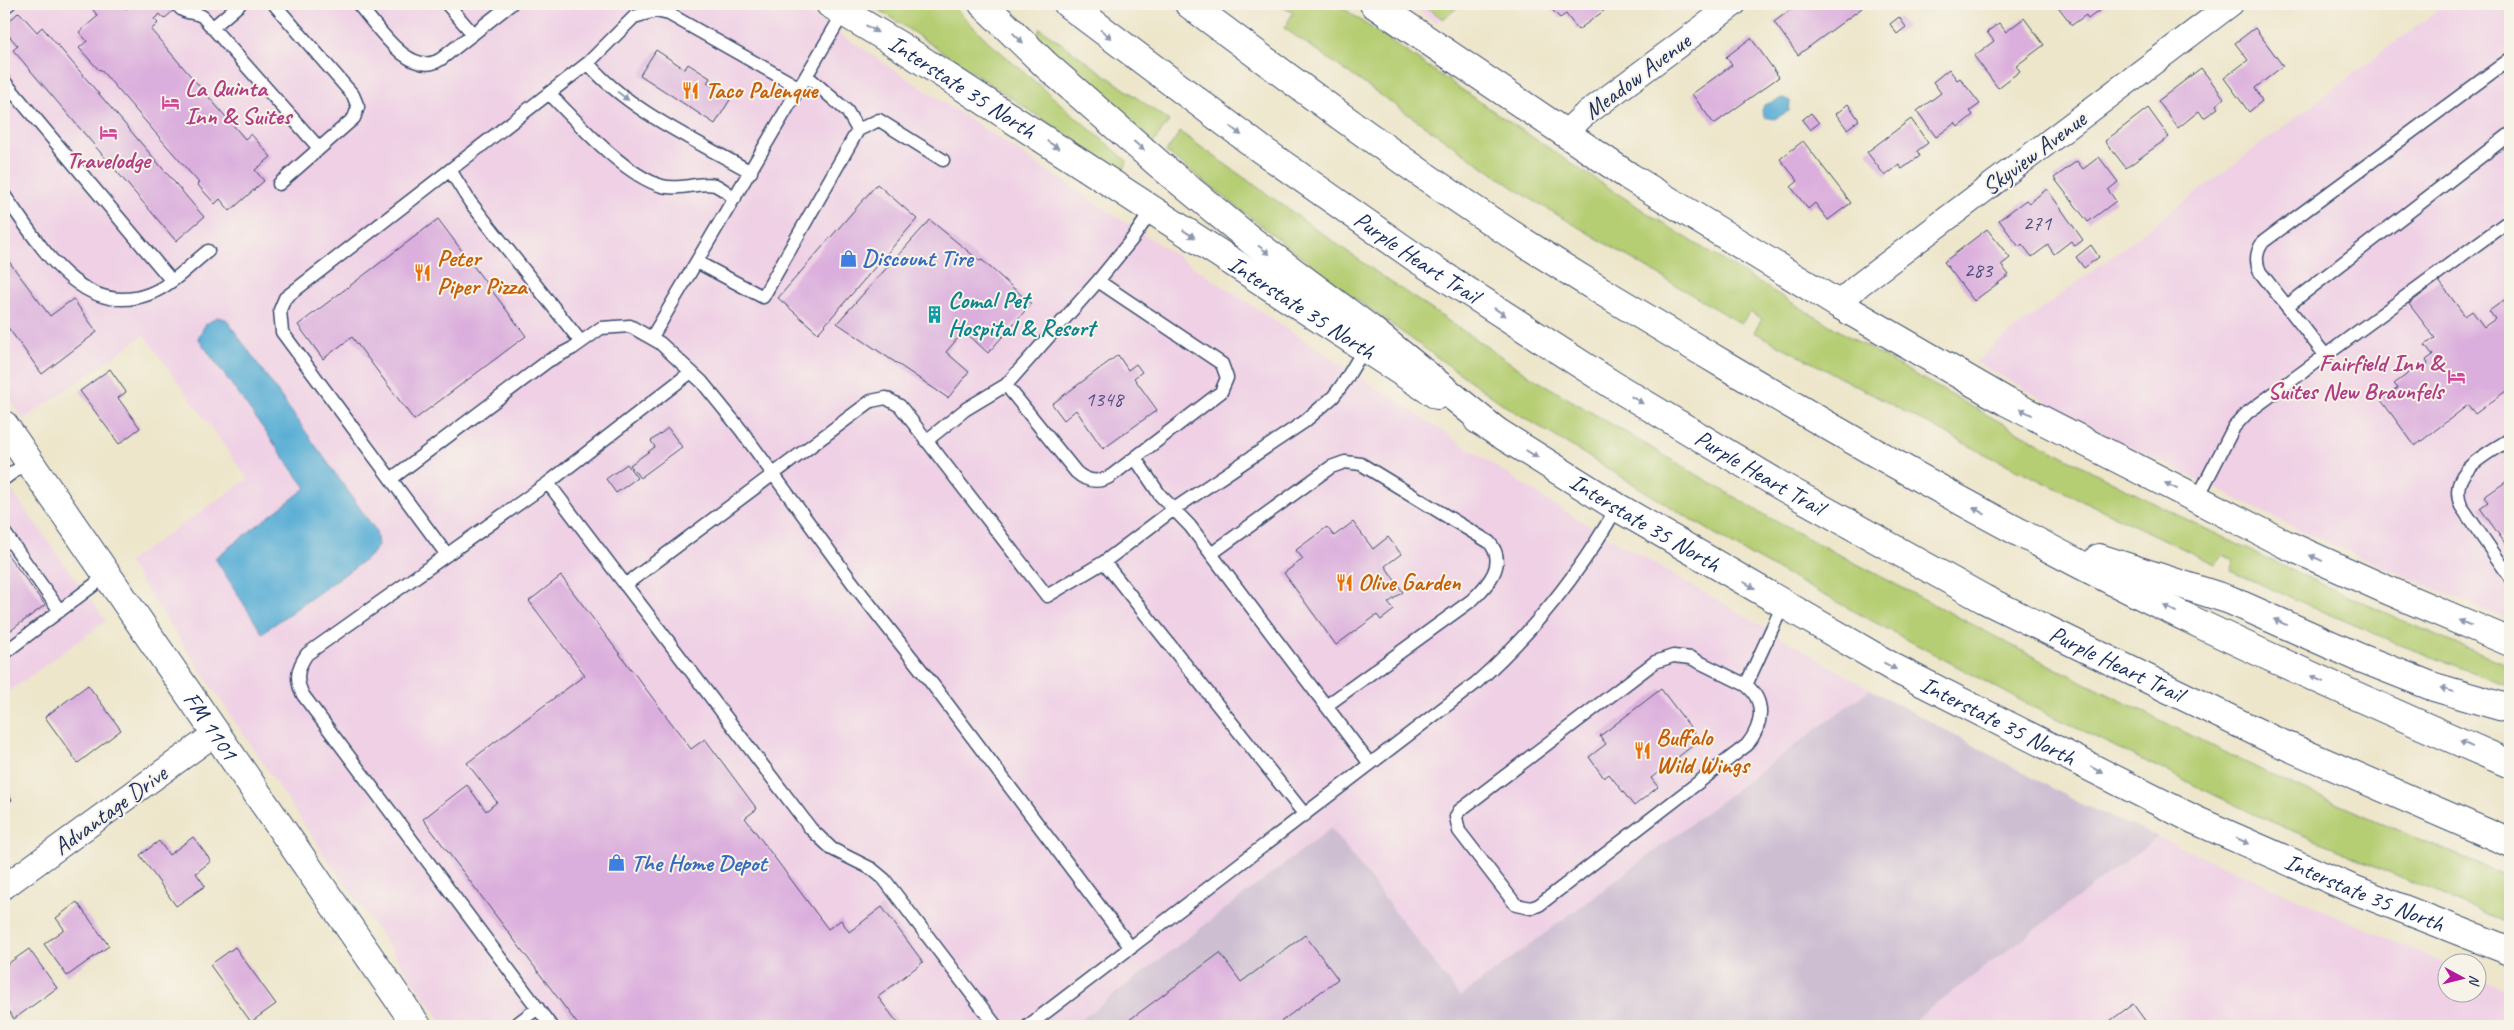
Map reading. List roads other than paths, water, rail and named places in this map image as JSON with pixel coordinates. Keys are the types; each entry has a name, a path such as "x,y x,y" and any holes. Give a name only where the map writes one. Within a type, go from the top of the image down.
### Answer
{"main road":[{"path":"983,4 1046,65 1160,165 1252,241 1370,329 1497,432"},
{"name":"Purple Heart Trail","path":"1068,4 1262,150 1419,260 1613,385 1784,487 1992,603 2271,739 2510,843"},
{"path":"1189,4 1360,131 1505,229 1609,295 1826,425 2015,531 2198,624 2325,683 2510,764"},
{"path":"1374,4 1630,177 1838,304 2007,402 2285,544 2510,642"},
{"name":"Interstate 35 North","path":"837,8 900,46 1364,349 1617,507 1896,669 2195,820 2350,888 2510,951"},
{"name":"FM 1101","path":"4,425 417,1026"},
{"path":"2015,531 2230,600 2358,657 2434,687 2510,709"}],"street":[{"name":"Meadow Avenue","path":"1565,133 1583,116 1734,4"},
{"name":"Skyview Avenue","path":"1838,304 1860,285 2231,4"},
{"name":"Advantage Drive","path":"4,887 216,733"}],"lane":[{"path":"4,8 9,4"},
{"path":"212,28 240,4"},
{"path":"274,4 357,100 358,107 354,118 279,184"},
{"path":"358,4 406,58 420,64 434,63 511,4"},
{"path":"447,4 473,34"},
{"path":"178,6 184,12 200,14 319,148"},
{"path":"652,337 807,76 837,8"},
{"path":"447,555 282,332 280,310 285,298 588,63 634,17 656,11 669,14 800,88"},
{"path":"2326,356 2257,265 2258,250 2263,242 2510,58"},
{"path":"588,63 601,79 631,102 751,172"},
{"path":"807,76 847,111 858,130"},
{"path":"4,81 171,280"},
{"path":"549,93 576,121 642,178 667,187 688,188 711,184 735,198"},
{"path":"697,262 763,297 858,130 879,120 942,160"},
{"path":"2287,306 2510,134"},
{"path":"450,170 470,202 581,342"},
{"path":"4,195 59,268 74,282 93,293 106,297 135,297 149,294 171,280 208,251"},
{"path":"926,441 966,409 1006,385 1098,281 1133,238 1152,210"},
{"path":"2197,499 2239,420 2510,220"},
{"path":"1006,385 1081,476 1092,481 1105,479 1218,396 1226,383 1226,372 1218,361 1098,281"},
{"path":"391,479 548,361 601,328 616,325 630,326 652,337 709,389 852,582 934,685 1131,948"},
{"path":"625,584 871,401 878,398 893,400 900,406 1048,596 1104,562 1174,509 1318,411 1345,381 1364,349"},
{"path":"552,1026 298,686 297,675 300,663 307,654 548,483 691,372"},
{"path":"2510,439 2466,469 2460,477 2458,486 2458,498 2462,506 2510,577"},
{"path":"1135,458 1160,495 1211,554 1370,764"},
{"path":"4,479 29,461"},
{"path":"1211,554 1331,467 1354,462 1378,474 1489,542 1493,547 1496,553 1497,566 1490,580 1472,600 1326,706"},
{"path":"548,483 811,830 832,848 872,869 893,888 996,1026"},
{"path":"1028,1026 1476,683 1497,664 1571,580 1598,540 1617,507"},
{"path":"4,532 60,611"},
{"path":"1104,562 1305,814"},
{"path":"4,652 107,575"},
{"path":"1746,685 1783,605"},
{"path":"1673,656 1690,658 1746,685 1757,697 1761,713 1757,729 1747,745 1539,905 1531,908 1516,905 1459,831 1456,817 1464,806 1664,658 1673,656"},
{"path":"514,1026 538,1008"}],"water":[{"path":"1783,98 1790,101 1789,111 1774,119 1764,117 1762,111 1764,105"},
{"path":"217,317 226,319 376,531 378,546 369,557 262,633 215,558 306,488 198,338 205,325"}],"place":[{"name":"Taco Palenque","path":"691,90"},
{"name":"La Quinta Inn & Suites","path":"171,102"},
{"name":"Travelodge","path":"108,133"},
{"name":"Discount Tire","path":"848,258"},
{"name":"Peter Piper Pizza","path":"423,272"},
{"name":"Comal Pet Hospital & Resort","path":"934,314"},
{"name":"Fairfield Inn & Suites New Braunfels","path":"2457,377"},
{"name":"Olive Garden","path":"1344,582"},
{"name":"Buffalo Wild Wings","path":"1642,751"},
{"name":"The Home Depot","path":"617,863"}]}
